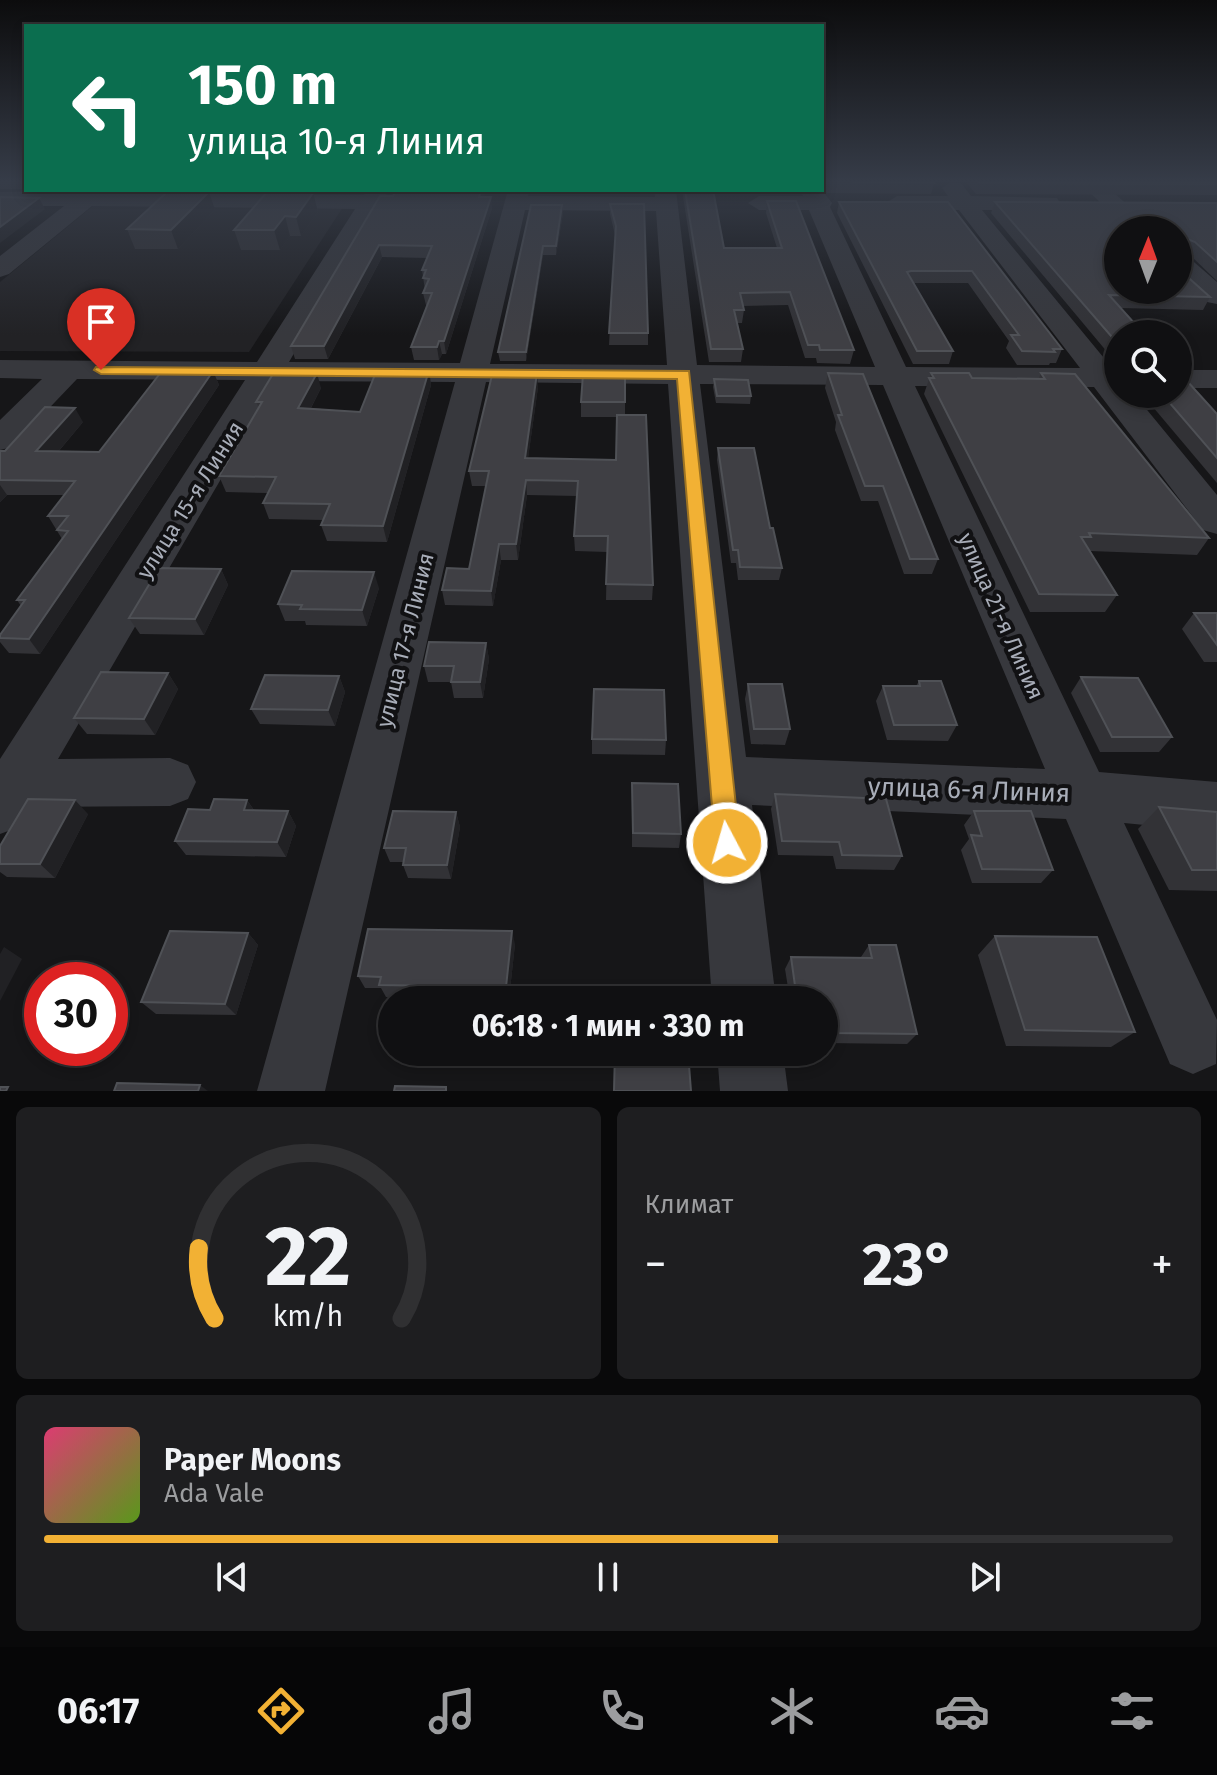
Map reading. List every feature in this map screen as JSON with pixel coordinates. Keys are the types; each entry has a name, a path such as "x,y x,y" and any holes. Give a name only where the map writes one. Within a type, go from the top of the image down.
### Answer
{"street":[{"path":"0,269 46,233"},
{"name":"улица 15-я Линия","path":"5,792 270,371 352,233"},
{"name":"улица 17-я Линия","path":"291,1091 509,233"},
{"path":"669,233 743,986"},
{"name":"улица 21-я Линия","path":"838,233 893,377 1193,1041"},
{"path":"990,233 1104,370"},
{"path":"1192,274 1217,296"},
{"path":"0,369 1104,378"},
{"path":"0,440 69,369"},
{"path":"1192,379 1217,379"},
{"path":"1133,408 1217,521"},
{"name":"улица 6-я Линия","path":"721,780 1081,795 1217,807"},
{"path":"5,792 170,782"},
{"path":"751,1066 754,1091"}],"shaded area":[{"path":"60,233 326,233 249,352 0,351 0,282"}],"building":[{"path":"358,233 479,233 444,341 439,341 437,347 411,347 432,293 423,293 429,279 423,278 426,270 422,270 432,246 379,245 324,346 291,346"},
{"path":"525,233 558,233 556,246 543,246 526,352 498,352"},
{"path":"616,233 645,233 648,333 609,333"},
{"path":"692,233 721,233 724,248 782,248 777,233 808,233 854,350 820,350 819,345 808,345 790,292 740,293 744,310 734,310 743,349 711,349"},
{"path":"855,233 972,233 1062,349 1053,349 1055,352 1022,351 1011,335 1019,335 972,271 911,271 907,272 953,351 917,351"},
{"path":"1022,233 1104,233 1104,304 1117,304 1131,320 1104,320 1104,328"},
{"path":"1192,233 1217,233 1217,262 1192,241"},
{"path":"1192,281 1210,297 1192,297"},
{"path":"276,369 310,369 308,372 317,373 298,408 360,412 376,372 429,370 383,526 321,525 330,504 263,503 276,477 219,476 262,402 256,402"},
{"path":"162,371 213,371 29,639 0,638 25,600 17,600 68,531 57,530 68,516 48,516 75,481 0,480 0,451 5,451 45,407 75,408 36,451 99,452"},
{"path":"493,371 537,373 525,458 616,460 617,415 646,415 653,585 606,584 608,536 574,536 578,481 526,480 516,544 499,544 491,591 442,590 447,568 469,569 489,471 469,471"},
{"path":"828,373 863,374 938,559 910,559 883,486 865,486 838,415 842,415"},
{"path":"931,373 969,373 972,378 1045,379 1041,373 1075,374 1209,538 1089,533 1091,537 1081,537 1117,595 1039,594 929,378 934,378"},
{"path":"583,374 625,375 625,402 581,402"},
{"path":"714,379 748,380 751,396 717,396"},
{"path":"1192,386 1217,414 1217,458 1174,408 1192,408"},
{"path":"718,448 754,448 770,528 773,528 782,568 740,567 738,550 733,550"},
{"path":"159,568 221,569 195,619 129,618"},
{"path":"292,571 374,572 362,610 300,609 302,605 278,604"},
{"path":"1194,613 1217,613 1217,645"},
{"path":"429,642 486,643 480,682 451,682 454,666 424,666"},
{"path":"101,672 168,673 144,719 74,718"},
{"path":"265,675 339,676 328,710 251,709"},
{"path":"1081,677 1138,678 1172,737 1112,737"},
{"path":"919,681 941,681 957,725 894,725 883,686 920,686"},
{"path":"748,684 782,684 790,729 754,729"},
{"path":"594,689 664,690 666,740 592,739"},
{"path":"632,783 678,784 681,834 633,833"},
{"path":"775,794 886,799 902,856 842,855 839,842 782,841"},
{"path":"28,799 75,800 40,864 0,864 0,846"},
{"path":"214,799 247,800 244,810 288,811 277,842 175,841 188,809 210,810"},
{"path":"1159,807 1217,812 1217,870 1192,870"},
{"path":"393,811 456,812 447,865 403,865 406,848 384,848"},
{"path":"974,811 1031,811 1053,870 982,869 971,835 982,836"},
{"path":"368,929 512,931 506,986 379,985 381,977 358,976"},
{"path":"170,931 248,933 225,1004 141,1002"},
{"path":"995,936 1097,937 1135,1032 1025,1030"},
{"path":"869,945 896,945 917,1034 838,1033 838,986 795,986 791,957 872,958"},
{"path":"615,1066 689,1066 691,1091 614,1091"},
{"path":"117,1083 200,1085 198,1091 114,1091"},
{"path":"395,1086 446,1087 446,1091 394,1091"}],"route":[{"path":"101,370 684,374 727,843"}]}
